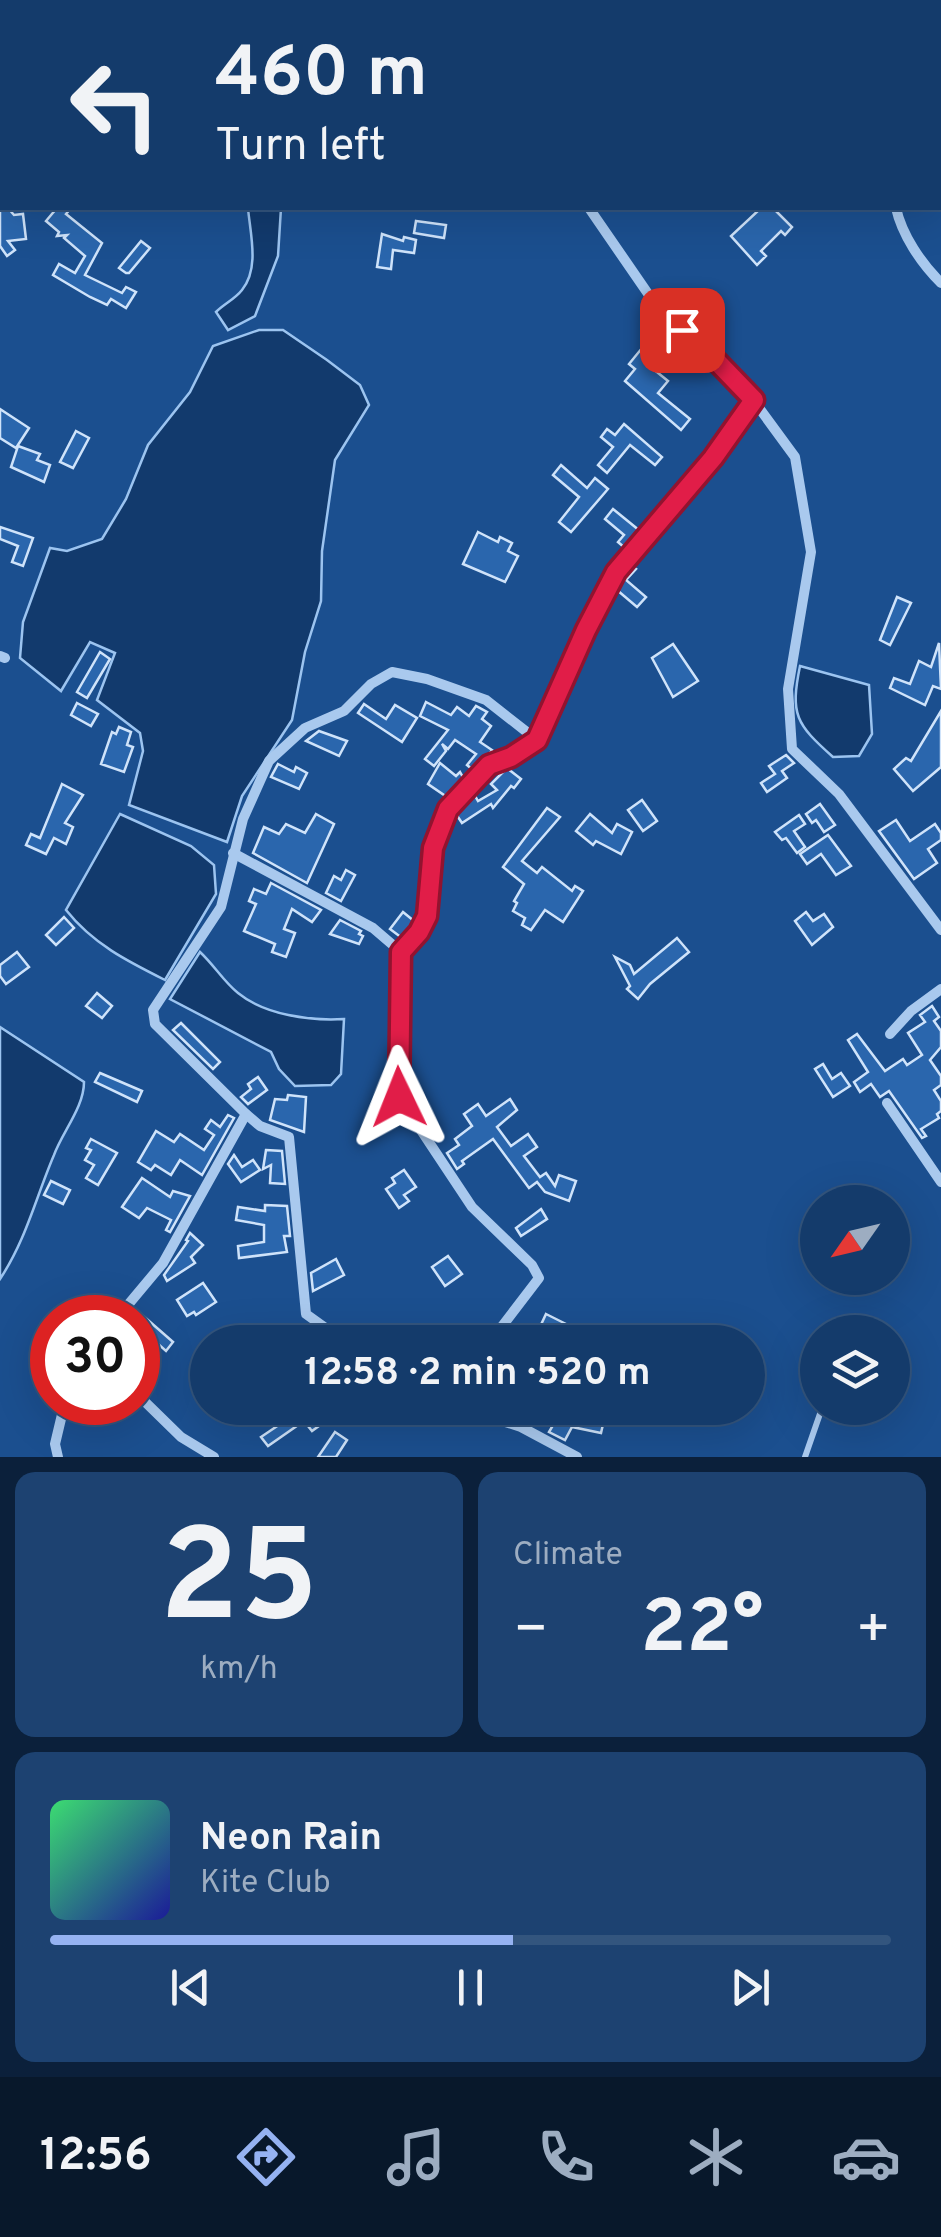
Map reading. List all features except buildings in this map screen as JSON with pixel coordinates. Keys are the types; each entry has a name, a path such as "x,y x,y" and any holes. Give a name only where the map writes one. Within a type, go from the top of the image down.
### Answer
{"street":[{"path":"590,210 662,314 702,346 754,400 795,457 811,552 788,689 792,749 839,794 941,930"},
{"path":"896,210 900,224 941,283"},
{"path":"503,1325 539,1278 532,1265 472,1207 399,1097 401,952 427,916 433,848 448,809 489,765 511,757 537,740 616,572 713,458 754,400"},
{"path":"321,1325 306,1314 289,1137 260,1126 246,1114 156,1024 153,1010 221,907 244,819 270,761 305,728 344,712 371,684 392,672 427,679 486,700 537,740"},
{"path":"234,853 373,928 401,952"},
{"path":"890,1034 941,989"},
{"path":"886,1103 941,1182"},
{"path":"136,1295 162,1263 246,1114"},
{"path":"160,1416 182,1437 214,1457"},
{"path":"58,1457 55,1444 59,1425"},
{"path":"515,1425 577,1457"}],"lane":[{"path":"805,1457 816,1425"}],"water":[{"path":"248,210 281,210 278,256 255,316 228,330 216,312 248,281 252,250"},
{"path":"259,330 283,330 327,360 360,385 369,405 335,460 322,551 321,601 305,652 292,720 242,796 227,842 129,805 143,751 140,733 97,700 115,653 90,642 61,691 20,658 23,622 50,548 67,551 102,539 126,499 148,445 190,392 213,346"},
{"path":"800,666 869,685 872,734 859,756 833,757 804,727 796,708"},
{"path":"120,814 191,846 214,865 216,894 165,980 99,942 66,910"},
{"path":"200,952 233,989 261,1007 303,1017 344,1019 341,1074 331,1085 295,1086 279,1069 271,1052 170,999"},
{"path":"0,1027 84,1082 77,1110 58,1146 17,1249 0,1279"}],"route":[{"path":"399,1097 401,952 427,916 433,848 448,809 489,765 511,757 537,740 616,572 713,458 754,400 682,330"}]}
